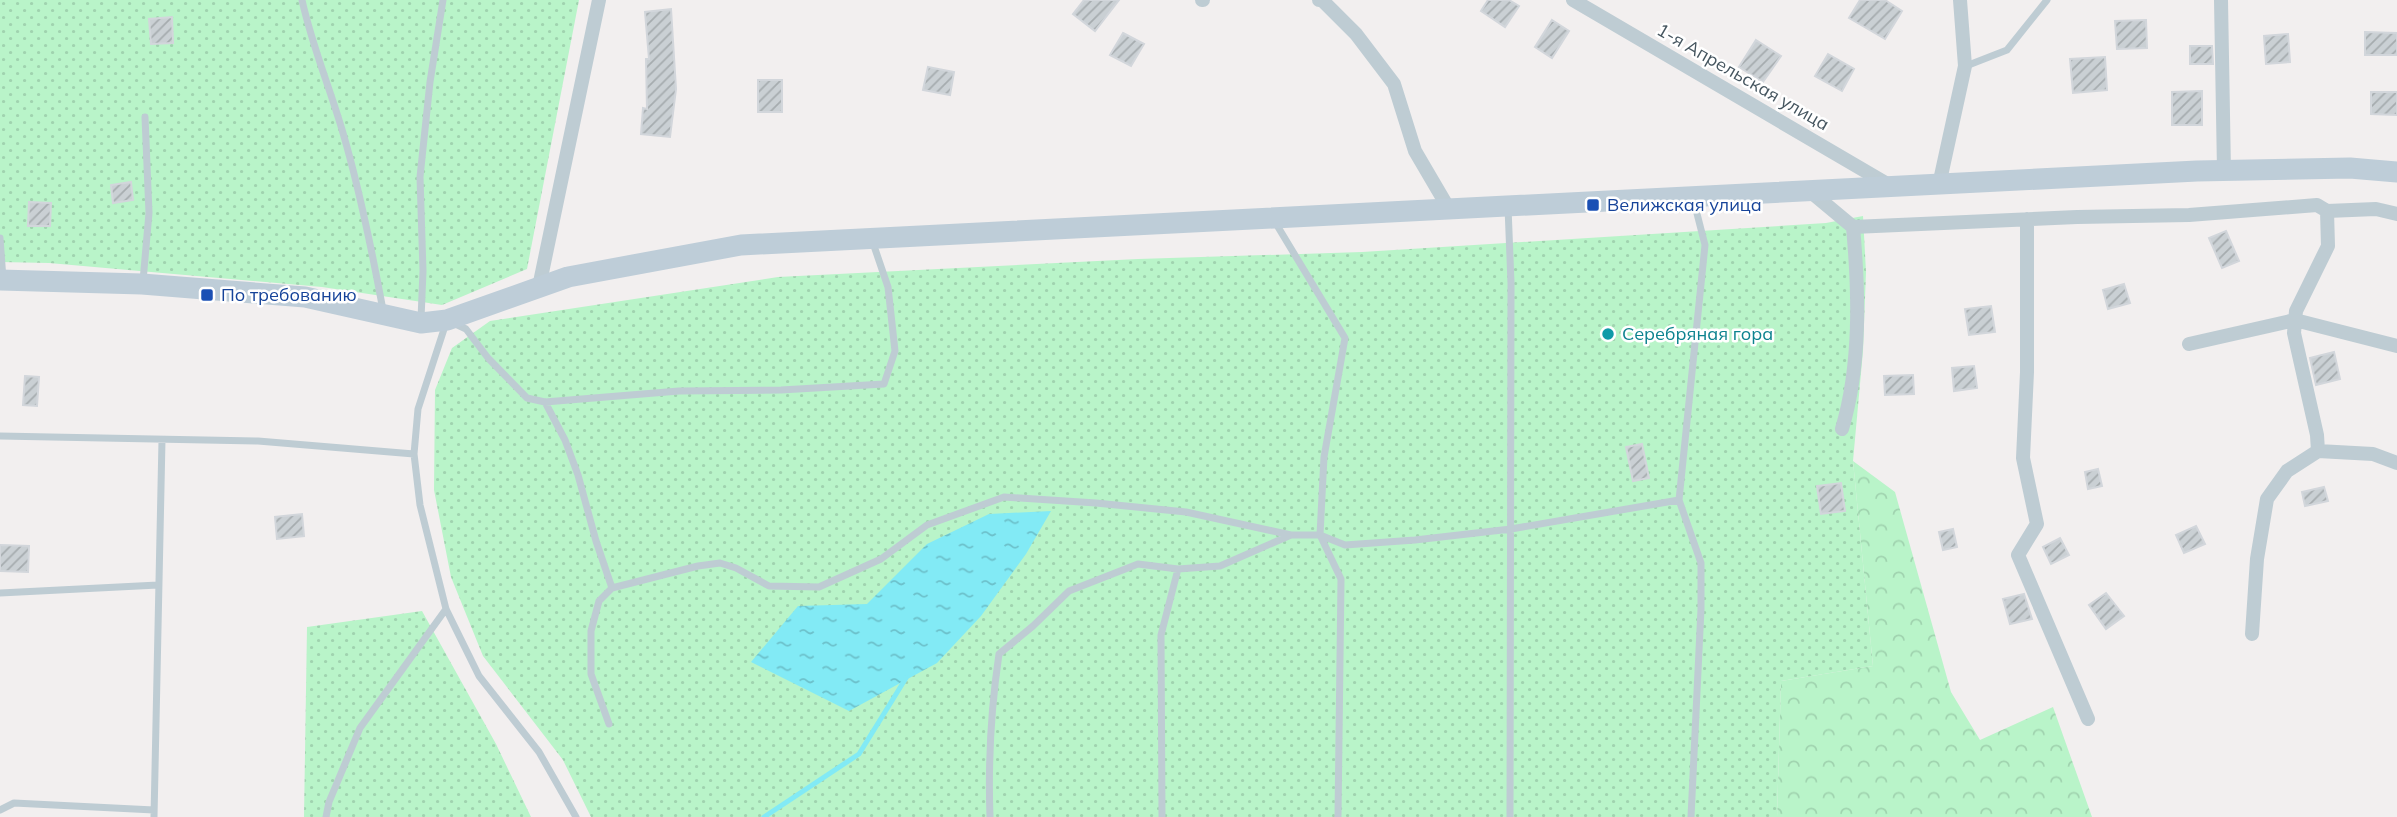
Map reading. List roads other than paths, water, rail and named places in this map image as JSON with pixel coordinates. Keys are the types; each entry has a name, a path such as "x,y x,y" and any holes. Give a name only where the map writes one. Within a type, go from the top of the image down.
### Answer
{"street":[{"path":"539,287 599,0"},
{"path":"1319,0 1356,34 1394,84 1415,151 1449,209"},
{"name":"1-я Апрельская улица","path":"1573,0 1893,188"},
{"path":"2221,0 2224,171"},
{"path":"1939,185 1965,66 1957,2"},
{"path":"2,280 142,284 305,297 421,323 447,320 568,277 741,245 2224,171 2350,168 2397,172"},
{"path":"1811,192 1853,227 2189,215 2317,205 2327,211 2376,209 2397,214"},
{"path":"2318,451 2317,435 2294,333 2295,311 2328,246 2327,211"},
{"path":"2027,219 2027,372 2022,458 2038,524 2018,555 2088,719"},
{"path":"1842,429 1852,397 1858,283 1853,227"},
{"path":"2189,344 2295,320 2397,346"},
{"path":"2252,634 2257,559 2267,499 2287,471 2318,451 2373,454 2397,463"}],"lane":[{"path":"302,0 309,33 343,133 369,236 384,314"},
{"path":"421,323 423,271 419,177 443,0"},
{"path":"1965,66 2007,50 2047,0"},
{"path":"142,284 149,213 145,117"},
{"path":"1691,817 1701,563 1679,500 1705,245 1693,198"},
{"path":"1508,207 1511,283 1510,817"},
{"path":"1273,218 1345,338 1324,457 1320,534 1341,579 1338,817"},
{"path":"0,238 2,280"},
{"path":"576,817 539,751 479,676 446,609 420,505 414,454 418,410 447,320 466,329 488,358 527,398 545,402 680,391 829,388 884,384 895,351 888,287 871,238"},
{"path":"545,402 574,463 612,588"},
{"path":"0,436 258,441 414,454"},
{"path":"0,810 15,803 154,814 162,440"},
{"path":"609,724 591,674 592,631 599,601 612,588 720,563 736,568 769,586 819,586 881,559 927,525 1004,497 1186,512 1290,535 1320,534 1345,545 1511,529 1679,500"},
{"path":"990,817 992,709 999,653 1033,626 1069,591 1138,564 1178,569 1220,566 1290,535"},
{"path":"1162,817 1161,635 1178,569"},
{"path":"0,593 158,585"},
{"path":"327,817 329,802 360,728 446,609"}],"water":[{"path":"1051,511 1026,554 981,616 937,663 849,711 751,662 798,606 867,604 927,544 989,514"}],"waterway":[{"path":"764,817 859,754 906,678"}],"place":[{"name":"Велижская улица","path":"1593,205"},
{"name":"По требованию","path":"207,295"},
{"name":"Серебряная гора","path":"1608,334"}]}
